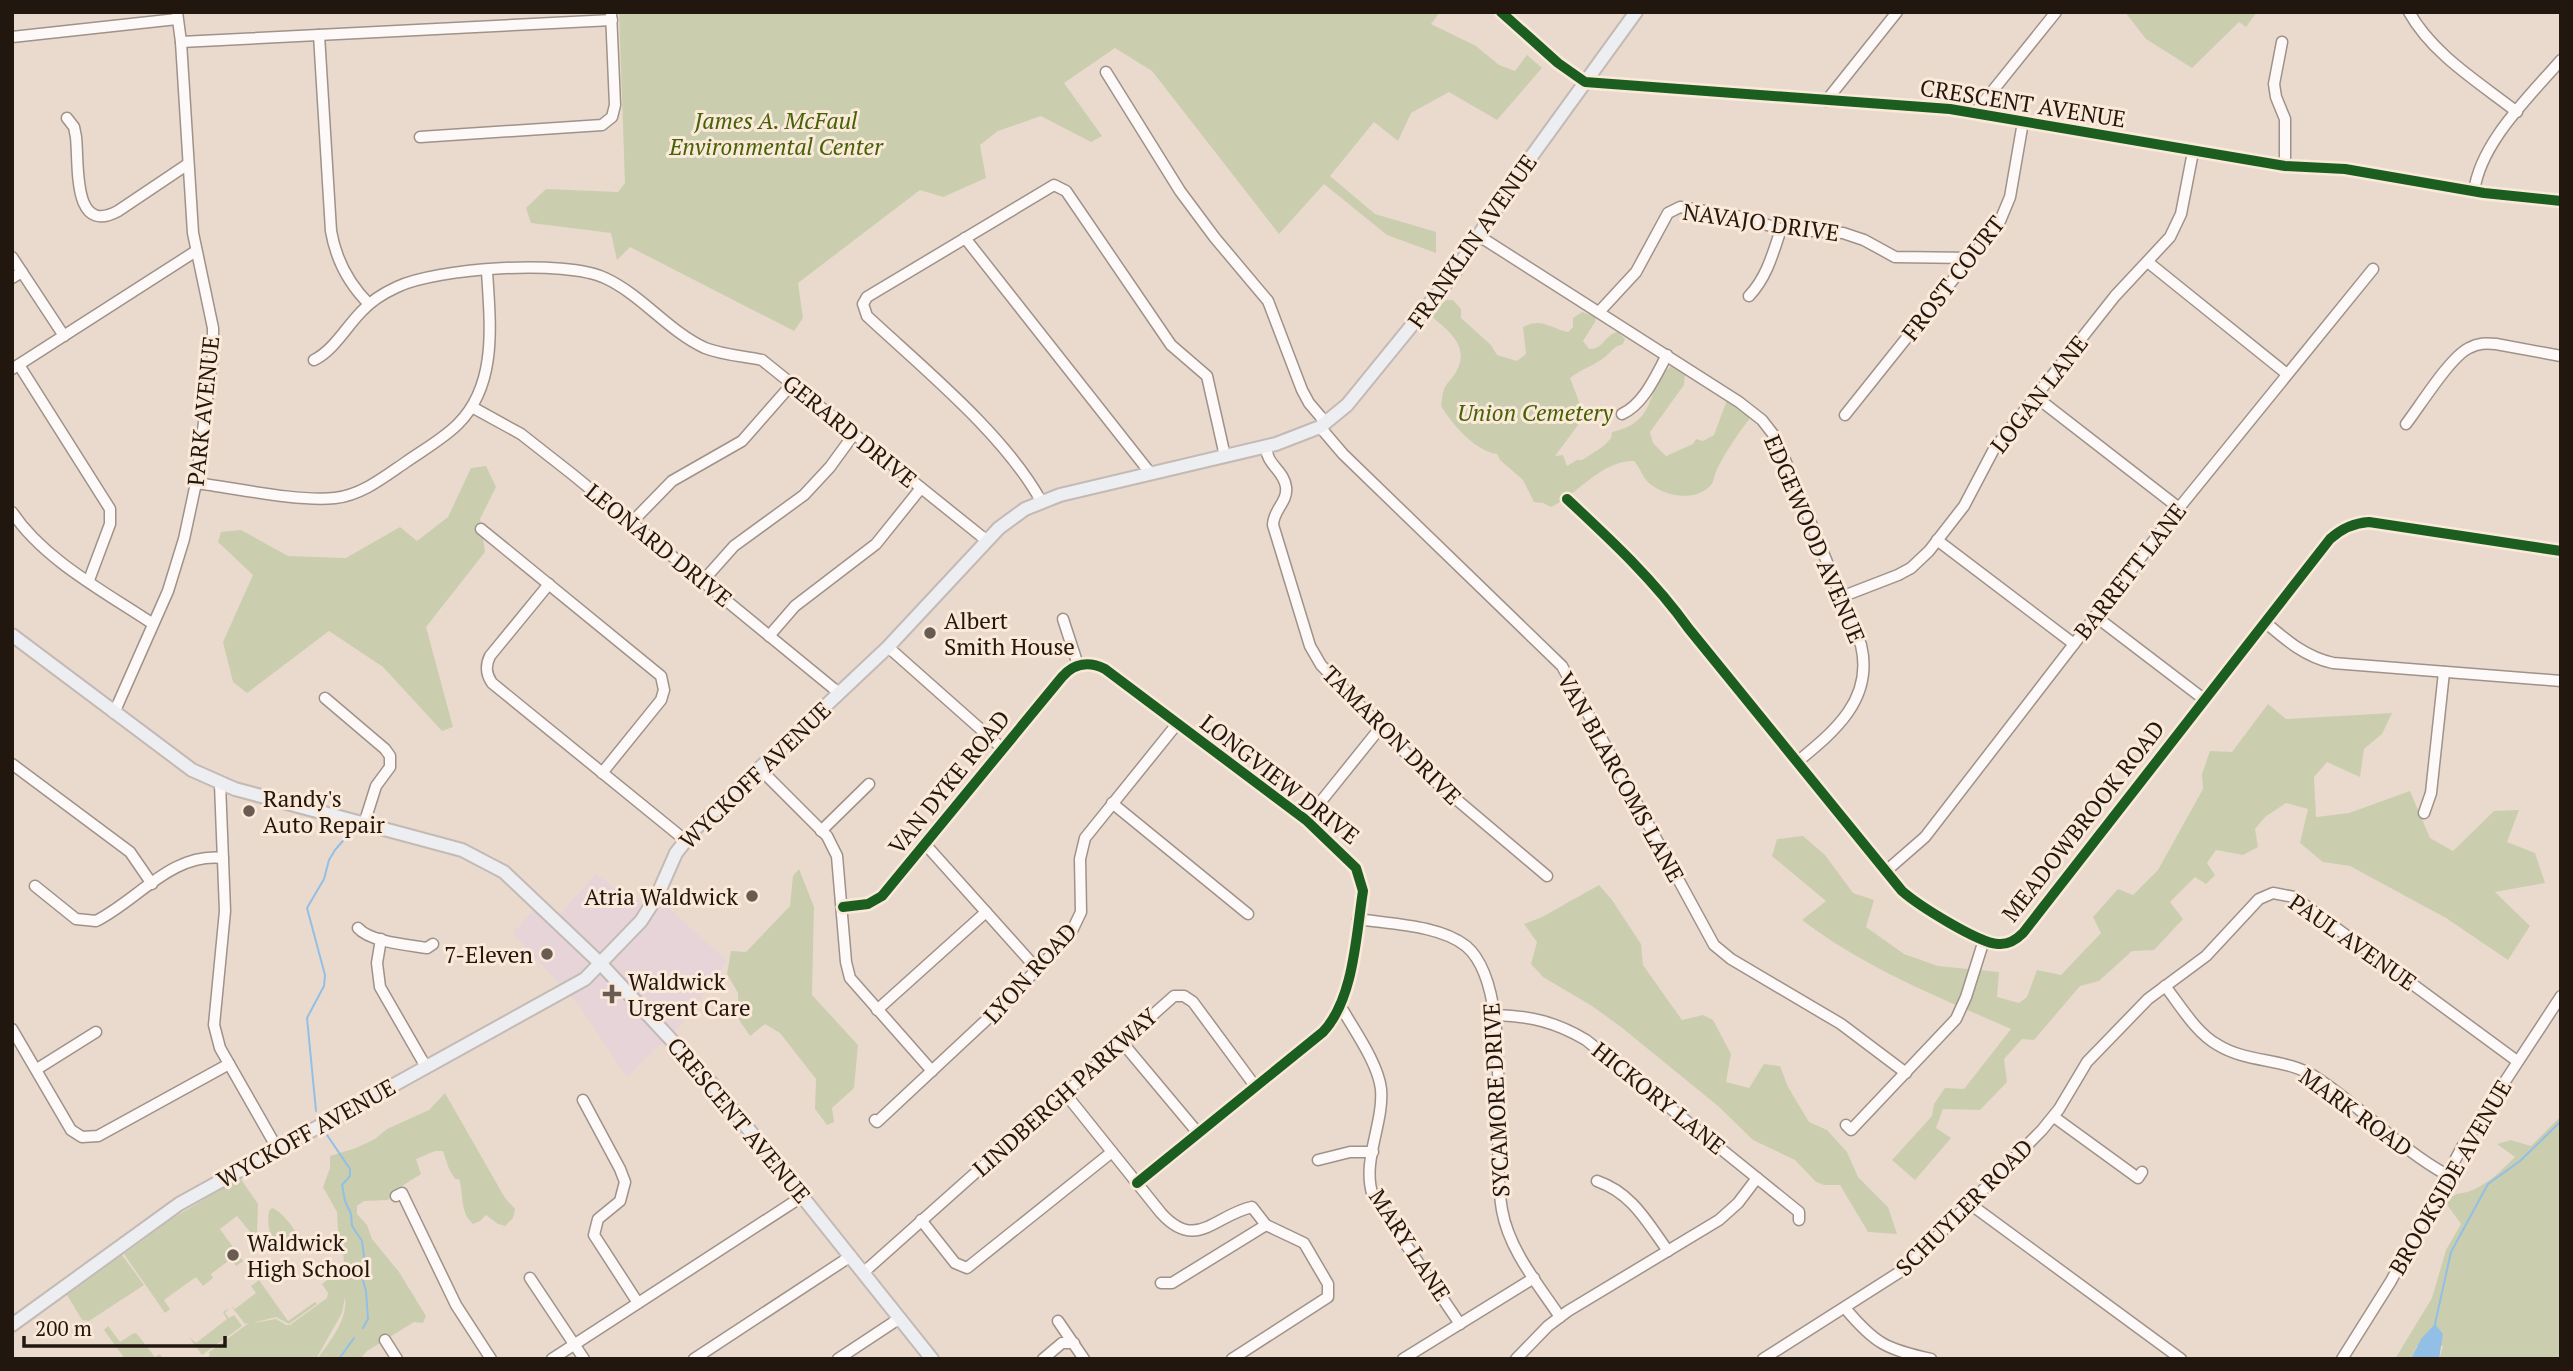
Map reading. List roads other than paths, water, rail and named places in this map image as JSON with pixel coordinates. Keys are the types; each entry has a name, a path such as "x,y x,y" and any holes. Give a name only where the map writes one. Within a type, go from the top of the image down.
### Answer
{"main road":[{"name":"FRANKLIN AVENUE","path":"1283,442 1323,425 1347,405 1404,336 1452,276 1506,192 1636,12"},
{"name":"WYCKOFF AVENUE","path":"12,1325 179,1204 577,986 601,964 650,909 668,866 685,840 888,647 986,540 1011,518 1041,501 1283,442"},
{"name":"CRESCENT AVENUE","path":"12,635 192,770 220,784 462,850 491,864 515,881 601,964 714,1086 932,1359"}],"street":[{"path":"1501,12 1558,63 1585,82"},
{"path":"1826,101 1897,12"},
{"path":"1974,114 2056,12"},
{"path":"2409,12 2417,26 2439,50 2517,112"},
{"path":"12,37 177,16"},
{"name":"PARK AVENUE","path":"114,713 177,565 196,482 214,341 196,251 177,16"},
{"path":"181,42 612,16 615,105 610,119 596,127 420,137"},
{"path":"319,35 332,239 338,260 350,283 369,304"},
{"path":"2282,42 2274,84 2285,119 2285,166"},
{"path":"2474,192 2476,175 2482,160 2517,112 2561,60"},
{"name":"VAN BLARCOMS LANE","path":"1106,72 1180,191 1268,301 1302,390 1343,454 1562,666 1714,945 1731,959 1841,1024 1906,1073"},
{"name":"CRESCENT AVENUE","path":"1585,82 1922,106 2285,166 2345,169 2474,192 2561,201"},
{"path":"67,118 74,127 76,136 82,202 96,218 118,211 188,164"},
{"name":"FROST COURT","path":"1845,415 1992,232 2006,209 2023,122"},
{"name":"LOGAN LANE","path":"1841,597 1905,571 1920,560 1964,506 1994,449 2115,296 2149,263 2177,226 2193,152"},
{"path":"1041,501 1012,458 953,397 867,316 863,304 867,297 1050,187 1059,186 1066,191 1171,345 1207,376 1226,456"},
{"name":"NAVAJO DRIVE","path":"1599,312 1636,272 1668,213 1675,208 1737,216 1781,229 1843,233 1864,240 1895,257 1971,258"},
{"path":"1749,296 1769,266 1781,229"},
{"name":"EDGEWOOD AVENUE","path":"1479,236 1753,411 1769,428 1781,450 1863,655 1863,678 1851,708 1840,722 1797,762"},
{"path":"965,238 1151,474"},
{"path":"89,580 110,524 110,509 15,367 196,251"},
{"path":"12,257 64,336"},
{"path":"2149,263 2287,374"},
{"name":"GERARD DRIVE","path":"314,360 330,348 369,304 396,288 425,277 561,268 597,274 620,286 668,325 703,346 719,352 762,360 986,540"},
{"name":"BARRETT LANE","path":"1886,871 1925,837 2179,508 2372,269"},
{"path":"196,482 313,499 350,495 379,480 449,432 472,407 483,382 488,358 487,271"},
{"path":"12,278 22,272"},
{"path":"2406,424 2457,357 2470,347 2486,343 2561,356"},
{"path":"1622,414 1629,411 1646,392 1667,355"},
{"path":"631,523 672,481 742,441 792,384"},
{"path":"2036,397 2179,508"},
{"name":"LEONARD DRIVE","path":"472,407 521,434 839,693"},
{"path":"702,582 734,546 804,495 830,467 854,434"},
{"name":"TAMARON DRIVE","path":"1266,446 1268,459 1286,485 1285,498 1275,514 1273,525 1310,646 1321,666 1424,772 1547,876"},
{"path":"769,636 795,606 876,544 921,488"},
{"name":"MEADOWBROOK ROAD","path":"1567,499 1644,573 1912,900 1984,940 2005,944 2023,933 2330,539 2353,524 2368,522 2561,551"},
{"path":"12,512 38,544 153,624"},
{"path":"481,529 661,676 664,690 660,700 602,773"},
{"path":"1937,540 2074,644"},
{"path":"548,584 490,656 487,667 492,683 685,840"},
{"path":"2095,616 2205,700"},
{"path":"1063,619 1078,665"},
{"path":"2265,622 2298,649 2321,660 2561,681"},
{"path":"888,647 1003,749"},
{"name":"LONGVIEW DRIVE","path":"1078,665 1092,664 1105,669 1306,820 1356,867 1363,891 1341,1007 1322,1032 1137,1182"},
{"name":"VAN DYKE ROAD","path":"843,907 868,904 882,896 1066,672 1078,665"},
{"path":"2424,813 2431,793 2444,672"},
{"path":"325,698 390,756 390,767 376,786 364,824"},
{"name":"LYON ROAD","path":"875,1120 877,1122 997,1010 1069,937 1079,920 1082,903 1082,848 1090,829 1177,724"},
{"path":"1306,820 1380,728"},
{"path":"12,765 130,852 152,884"},
{"path":"758,768 830,840 837,856 847,970 854,985 932,1071"},
{"path":"220,784 225,911 213,1014 217,1039 277,1148"},
{"path":"821,831 869,784"},
{"path":"1112,803 1248,914"},
{"path":"925,844 1037,969"},
{"path":"35,886 76,919 90,922 103,918 183,863 205,858 223,858"},
{"name":"PAUL AVENUE","path":"2054,1117 2095,1052 2148,999 2206,956 2259,899 2273,893 2288,894 2517,1060"},
{"path":"877,1010 986,912"},
{"name":"SYCAMORE DRIVE","path":"1358,919 1435,931 1455,938 1465,945 1485,971 1496,1015 1498,1150 1502,1210 1510,1236 1560,1317"},
{"path":"358,928 363,934 381,939 427,948 433,944"},
{"path":"381,939 377,963 380,987 426,1067"},
{"path":"1846,1125 1851,1129 1956,1019 1984,940"},
{"name":"MARK ROAD","path":"2165,986 2204,1035 2218,1046 2291,1065 2314,1076 2417,1157 2447,1175"},
{"name":"LINDBERGH PARKWAY","path":"863,1272 1169,999 1184,996 1193,1002 1255,1086"},
{"name":"BROOKSIDE AVENUE","path":"2342,1359 2391,1282 2447,1175 2517,1060 2561,996"},
{"name":"MARY LANE","path":"1341,1007 1378,1078 1381,1099 1369,1180 1373,1196 1460,1324"},
{"name":"HICKORY LANE","path":"1496,1015 1544,1020 1562,1026 1586,1040 1799,1212 1799,1220"},
{"path":"12,1029 71,1130 87,1138 98,1136 229,1064"},
{"path":"37,1069 96,1032"},
{"path":"1121,1041 1198,1133"},
{"path":"1064,1093 1161,1213 1176,1227 1204,1230 1235,1210 1252,1207 1266,1225 1304,1243 1328,1284 1329,1293 1325,1301 1231,1359"},
{"path":"583,1100 625,1182 620,1201 598,1219 594,1235 638,1303"},
{"path":"2054,1117 2138,1178 2142,1172"},
{"name":"SCHUYLER ROAD","path":"1763,1359 1906,1268 2054,1117"},
{"path":"921,1220 955,1263 967,1268 1112,1152"},
{"path":"1318,1160 1350,1152 1373,1152"},
{"path":"1516,1359 1560,1317 1728,1213 1757,1178"},
{"path":"1597,1181 1628,1197 1668,1251"},
{"path":"397,1196 402,1193 456,1305 491,1359"},
{"path":"552,1359 803,1196"},
{"path":"1970,1204 2181,1359"},
{"path":"1161,1283 1172,1283 1266,1225"},
{"path":"694,1359 851,1256"},
{"path":"530,1278 584,1359"},
{"path":"1403,1359 1534,1278"},
{"path":"1845,1308 1864,1331 1882,1345 1931,1359"},
{"path":"838,1359 900,1318"},
{"path":"1058,1321 1084,1359"},
{"path":"385,1340 397,1359"},
{"path":"1043,1359 1062,1343 1074,1343"}],"water":[{"path":"2435,1324 2443,1334 2439,1359 2411,1359 2421,1339"}],"waterway":[{"path":"316,1111 307,1018 324,986 325,975 307,908 324,879 329,860 348,835 350,826"},
{"path":"2435,1324 2451,1252 2488,1184 2520,1161 2561,1121"},
{"path":"327,1135 350,1169 350,1176 342,1185 352,1226 362,1241 364,1256 361,1274 366,1291 368,1319 363,1328"},
{"path":"339,1359 354,1338"}],"place":[{"name":"Albert Smith House","path":"930,633"},
{"name":"Randy's Auto Repair","path":"249,811"},
{"name":"Atria Waldwick","path":"752,896"},
{"name":"7-Eleven","path":"547,954"},
{"name":"Waldwick Urgent Care","path":"612,994"},
{"name":"Waldwick High School","path":"233,1255"}],"park label":[{"name":"James A. McFaul Environmental Center","path":"776,133"},
{"name":"Union Cemetery","path":"1535,412"}]}
